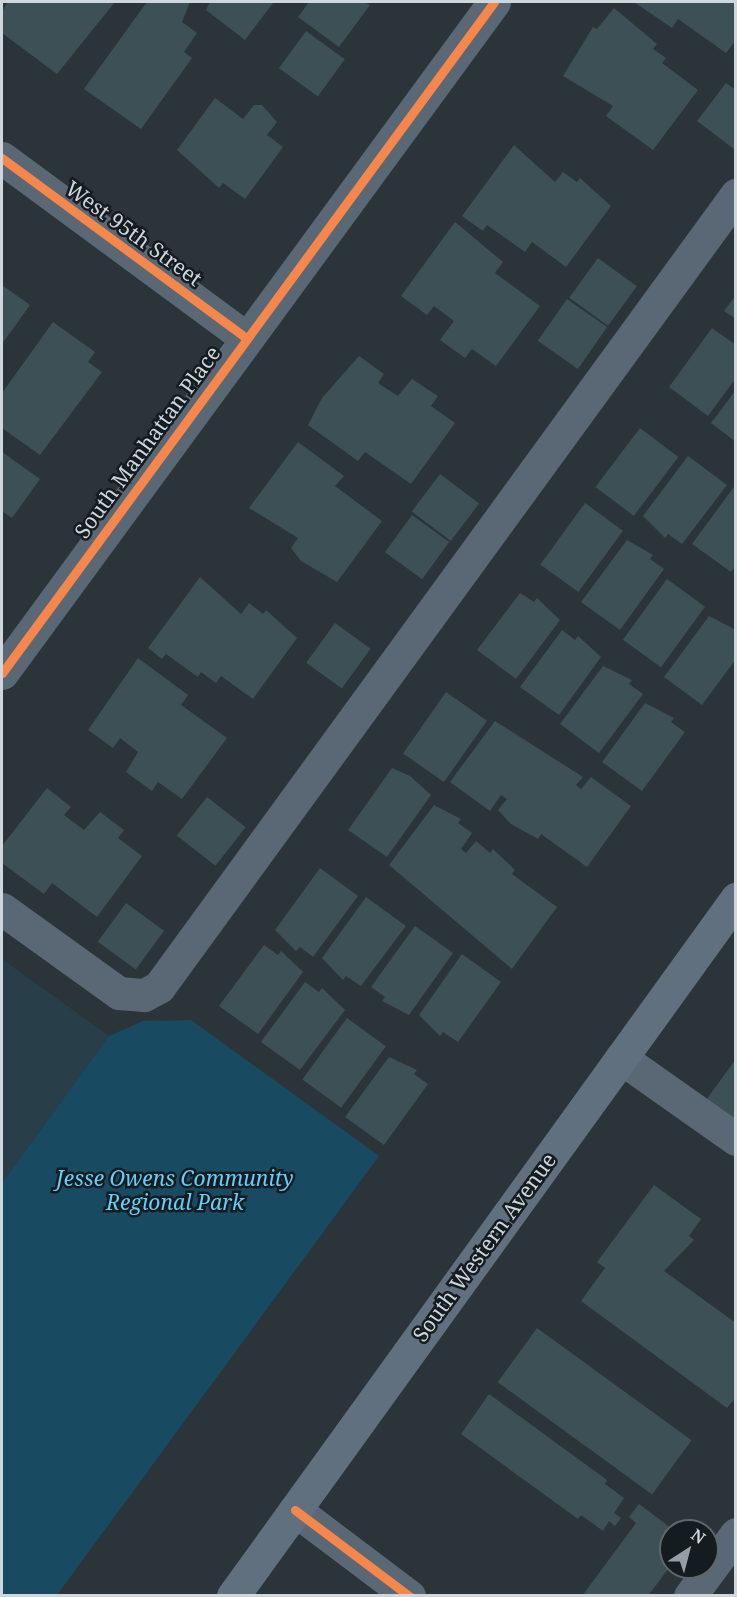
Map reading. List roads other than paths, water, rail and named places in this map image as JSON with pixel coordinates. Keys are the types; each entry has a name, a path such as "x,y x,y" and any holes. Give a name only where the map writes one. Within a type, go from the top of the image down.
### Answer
{"main road":[{"name":"South Western Avenue","path":"233,1596 735,899"}],"street":[{"name":"South Manhattan Place","path":"2,673 246,337 494,2"},
{"name":"West 95th Street","path":"2,158 246,337"},
{"path":"2,909 119,993 144,995 159,987 735,195"},
{"path":"621,1058 735,1139"},
{"path":"295,1510 409,1596"},
{"path":"690,1596 735,1534"}],"park label":[{"name":"Jesse Owens Community Regional Park","path":"175,1190"}]}
